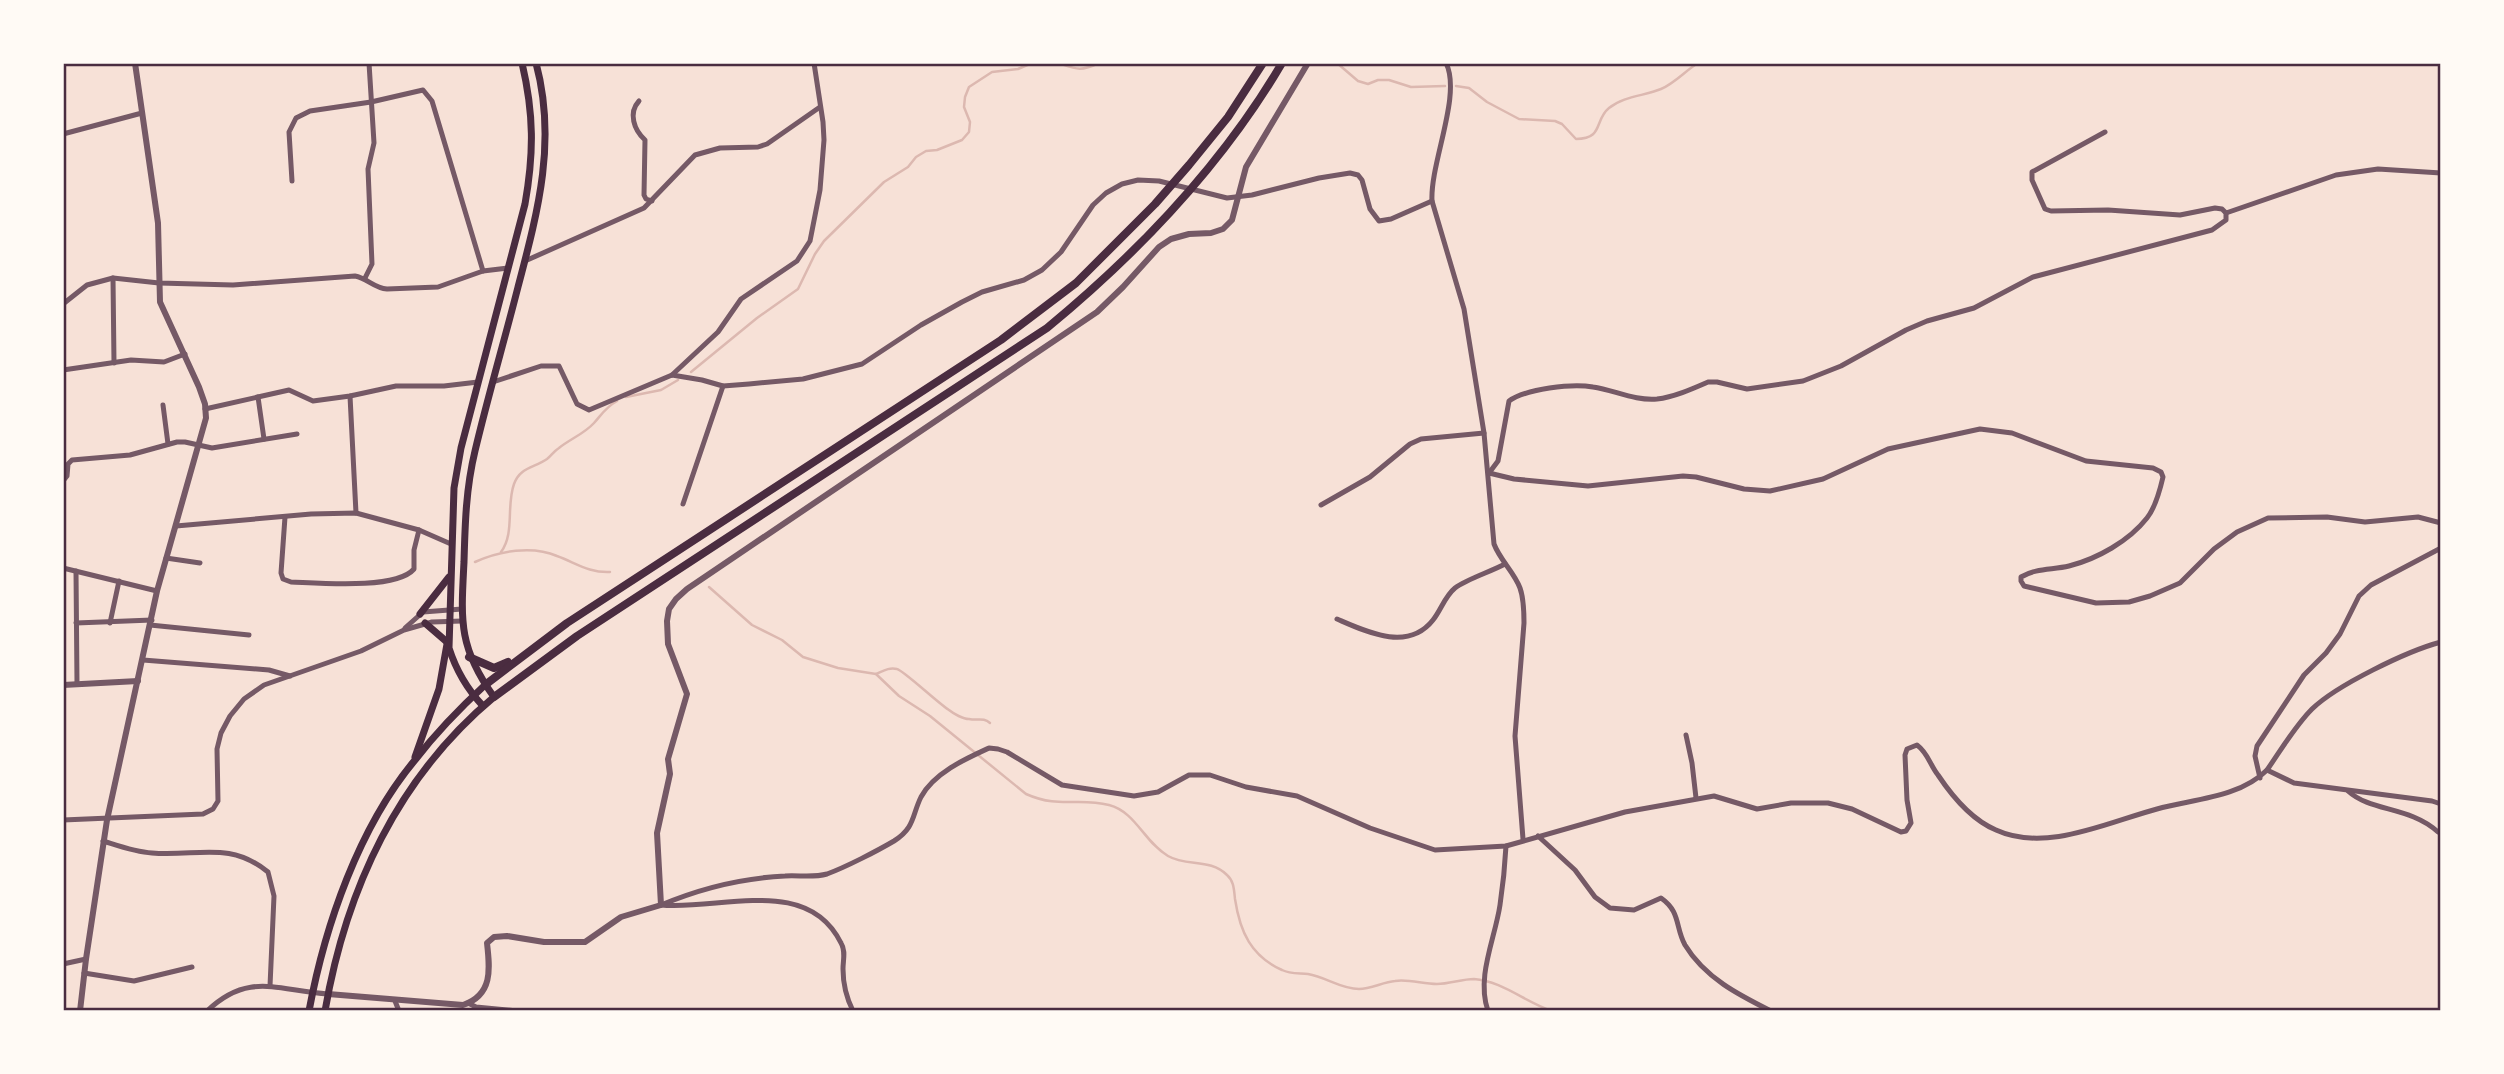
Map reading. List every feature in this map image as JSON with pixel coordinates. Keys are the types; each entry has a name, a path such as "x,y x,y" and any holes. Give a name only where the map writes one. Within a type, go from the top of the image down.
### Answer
{"main road":[{"path":"414,761 439,689 447,641 455,479 525,204 532,156 533,120 522,63"},
{"path":"494,697 465,645 462,609 467,491 538,205 547,140 543,95 536,63"},
{"path":"309,1011 331,925 370,829 414,761 485,685 520,656 612,593 1001,340 1066,291 1122,238 1189,165 1228,117 1263,63"},
{"path":"325,1011 354,899 378,841 402,800 456,731 494,697 588,629 1047,328 1089,293 1168,215 1242,126 1282,63"},
{"path":"420,614 450,576"},
{"path":"425,623 447,641 454,664 483,706"},
{"path":"470,657 494,668 520,656"}],"street":[{"path":"80,1011 107,820 166,558 205,424 205,409 199,387 161,306 158,223 135,63"},
{"path":"365,278 372,264 368,169 374,143 369,63"},
{"path":"493,382 541,366 558,366 577,404 589,410 672,375 718,332 741,299 797,261 810,242 820,190 824,140 814,63"},
{"path":"661,905 656,832 670,774 668,759 687,694 668,644 669,610 676,599 1097,312 1124,287 1159,247 1171,239 1223,229 1232,220 1247,167 1308,63"},
{"path":"1446,63 1450,71 1450,95 1432,185 1432,201 1464,309 1484,433 1494,544 1521,590 1524,623 1515,736 1522,839"},
{"path":"292,181 289,132 296,118 310,111 371,102 421,90 430,96 483,271"},
{"path":"639,101 635,106 633,121 639,135 645,140 644,195 652,201"},
{"path":"525,261 636,212 652,201 695,155 720,148 758,147 767,144 820,107"},
{"path":"63,134 142,113"},
{"path":"1489,473 1498,461 1509,401 1522,393 1559,387 1592,386 1635,398 1656,399 1708,382 1748,389 1803,381 1841,366 1906,330 1974,308 2033,277 2212,230 2226,220 2226,213 2215,208 2180,215 2108,209 2045,209 2032,180 2032,172 2105,132"},
{"path":"2226,213 2336,175 2378,169 2441,173"},
{"path":"672,375 723,386 803,379 862,364 962,302 982,292 1024,280 1042,270 1061,252 1093,205 1122,184 1138,180 1158,181 1216,197 1238,198 1350,173 1358,175 1362,180 1370,209 1379,221 1391,219 1432,201"},
{"path":"63,304 87,285 113,278 159,283 233,285 344,276 365,278 379,288 438,287 483,271 508,268"},
{"path":"113,278 114,363"},
{"path":"63,370 131,360 168,361 185,354"},
{"path":"205,409 289,390 311,401 396,386 444,386 478,382"},
{"path":"683,504 723,386"},
{"path":"350,396 356,513"},
{"path":"258,397 264,439"},
{"path":"163,405 168,444"},
{"path":"1489,473 1514,479 1588,486 1682,476 1744,489 1770,491 1823,479 1888,449 1980,429 2012,433 2087,461 2153,468 2161,472 2163,477 2148,517 2123,541 2087,560 2067,567 2029,572 2021,577 2024,586 2096,603 2129,602 2171,588 2191,574 2214,549 2237,532 2268,518 2328,517 2365,522 2418,517 2441,523"},
{"path":"1321,505 1370,477 1410,444 1421,439 1484,433"},
{"path":"63,481 67,476 68,464 72,460 122,456 186,442 214,448 297,435"},
{"path":"176,526 356,513 419,530 451,544"},
{"path":"285,517 281,573 284,579 290,582 363,584 407,575 414,569 414,550 419,530"},
{"path":"2259,778 2255,756 2257,746 2304,675 2340,635 2359,596 2371,585 2441,548"},
{"path":"166,558 200,563"},
{"path":"1337,619 1381,637 1402,638 1414,635 1433,620 1456,587 1505,564"},
{"path":"63,568 158,591"},
{"path":"76,571 77,684"},
{"path":"110,623 118,581"},
{"path":"404,630 420,614 434,610 462,609"},
{"path":"63,820 203,814 213,809 218,800 217,749 221,733 244,699 264,685 360,651 404,630 425,623 462,621"},
{"path":"76,623 151,623 249,635"},
{"path":"207,1011 226,995 252,986 452,1006 468,1003 484,990 488,981 488,943 494,937 507,936 544,942 585,942 625,915 661,905 685,894 785,876 826,874 894,841 906,832 915,817 921,797 935,778 982,751 998,749 1045,776 1073,788 1146,796 1158,793 1189,775 1210,775 1246,787 1297,796 1370,828 1435,850 1452,850 1506,846 1522,839 1625,812 1714,796 1756,808 1791,803 1828,803 1852,809 1901,832 1906,831 1911,822 1905,755 1907,749 1917,745 1948,789 1971,814 1995,830 2020,838 2036,838 2084,832 2157,809 2239,788 2259,778 2267,770 2309,712 2323,699 2339,688 2413,652 2441,642"},
{"path":"143,660 269,670 290,676"},
{"path":"63,685 138,681"},
{"path":"1686,735 1696,798"},
{"path":"2267,770 2294,783 2441,804"},
{"path":"2348,791 2363,800 2411,814 2427,822 2438,832"},
{"path":"1538,836 1575,870 1595,897 1611,908 1634,909 1661,898 1670,904 1683,942 1705,970 1749,1000 1771,1011"},
{"path":"103,841 152,853 225,852 242,855 268,872 274,896 270,986"},
{"path":"1488,1011 1484,998 1484,980 1499,908 1506,846"},
{"path":"661,905 756,899 778,901 810,911 831,927 841,943 844,951 845,984 853,1011"},
{"path":"63,964 86,959"},
{"path":"84,973 134,981 192,967"},
{"path":"395,1001 399,1011"},
{"path":"468,1003 476,1007 517,1011"}],"waterway":[{"path":"691,372 757,318 798,289 824,241 884,182 908,167 916,157 926,151 937,150 962,140 969,132 970,122 964,107 969,87 992,72 1018,69 1032,63"},
{"path":"1058,63 1078,69 1099,63"},
{"path":"1337,63 1358,81 1368,84 1389,80 1411,87 1445,86"},
{"path":"1456,86 1469,88 1487,102 1519,119 1555,121 1562,124 1576,139 1591,136 1604,113 1615,104 1661,89 1698,63"},
{"path":"626,397 661,390 678,380"},
{"path":"501,552 508,536 512,492 520,474 547,459 586,430 617,401"},
{"path":"475,562 505,552 526,550 547,553 589,569 610,572"},
{"path":"709,587 752,625 782,640 803,657 838,668 876,674 899,696 930,716 1026,794 1049,801 1109,805 1126,814 1152,843 1168,856 1206,864 1220,870 1232,883 1240,922 1249,942 1262,958 1282,970 1308,974 1359,989 1395,981 1437,984 1474,979 1504,988 1552,1011"},
{"path":"876,674 897,669 956,715 990,723"}]}
